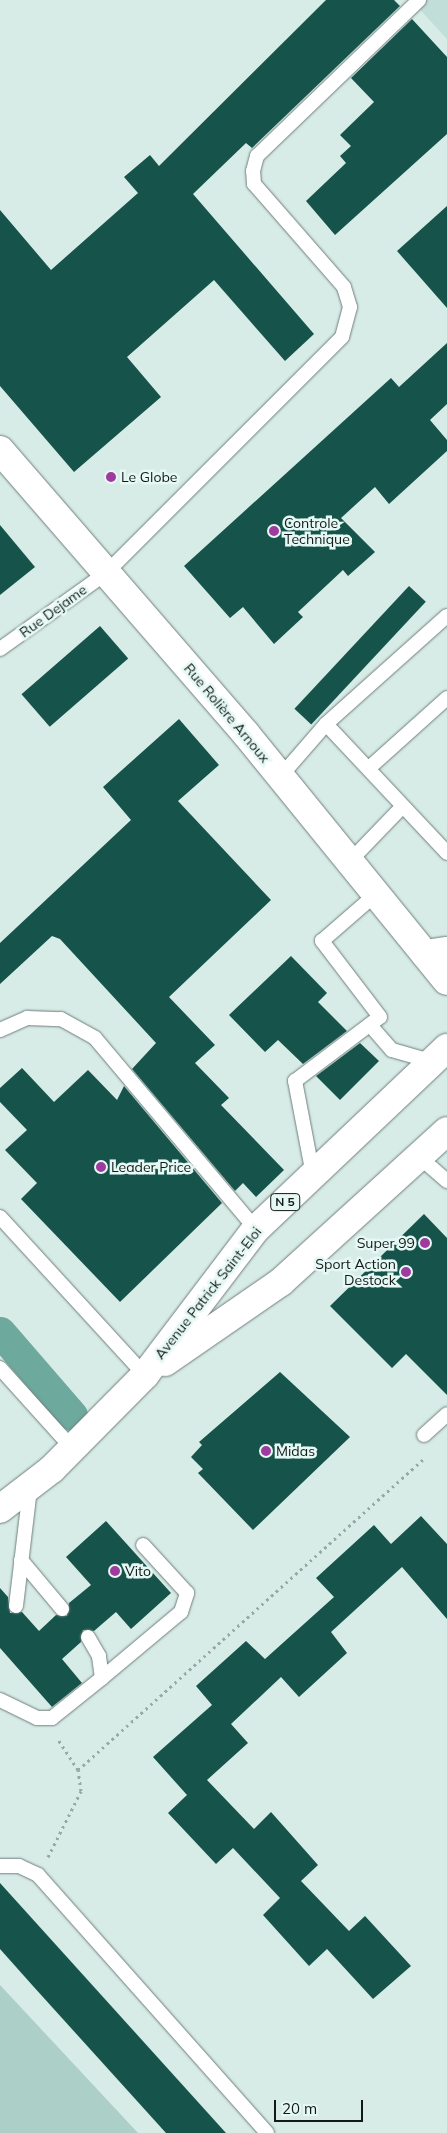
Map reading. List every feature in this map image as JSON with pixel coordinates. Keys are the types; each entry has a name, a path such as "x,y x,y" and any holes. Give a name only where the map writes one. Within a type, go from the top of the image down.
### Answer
{"main road":[{"name":"Rue Rolière Arnoux","path":"0,450 280,777 376,894 436,953 447,982"},
{"name":"Avenue Patrick Saint-Eloi","path":"0,1509 31,1486 145,1375 256,1229 312,1178 439,1054"},
{"name":"Avenue Patrick Saint-Eloi","path":"145,1375 281,1282 417,1155 447,1131"}],"lane":[{"name":"Rue Dejame","path":"0,649 106,573 342,337 350,307 344,287 254,184 253,171 257,156 419,0"},
{"path":"280,777 326,724 447,616"},
{"path":"369,768 447,698"},
{"path":"326,724 447,853"},
{"path":"350,862 403,806"},
{"path":"312,1178 296,1082 380,1017 322,941 376,894"},
{"path":"0,1030 27,1018 61,1019 95,1038 256,1229"},
{"path":"370,1025 392,1050 439,1054"},
{"path":"417,1155 447,1180"},
{"path":"0,1217 145,1375"},
{"path":"0,1368 72,1448"},
{"path":"424,1435 447,1414"},
{"path":"16,1606 31,1486"},
{"path":"0,1700 37,1718 52,1718 181,1612 187,1593 143,1545"},
{"path":"21,1560 62,1609"},
{"path":"88,1637 99,1656 102,1678"},
{"path":"0,1866 19,1866 38,1875 267,2133"}],"path":[{"path":"78,1770 428,1455"},
{"path":"37,1718 61,1742 78,1770 82,1791 38,1875"}],"shaded area":[{"path":"411,0 447,0 447,39"}],"green space":[{"path":"0,1985 138,2133 0,2133"}],"building":[{"path":"326,0 394,0 400,6 252,148 246,143 193,194 314,334 285,361 214,280 127,357 161,397 74,472 0,386 0,210 51,270 138,193 124,177 150,155 159,166"},
{"path":"412,19 447,57 447,134 335,235 306,201 346,163 340,156 351,146 340,135 374,102 351,78"},
{"path":"447,206 447,308 397,251"},
{"name":"Controle Technique","path":"447,343 447,404 430,420 447,440 447,451 389,504 375,487 341,518 375,552 348,576 343,570 298,612 303,617 274,644 243,607 230,618 184,566 391,378 399,387"},
{"path":"0,525 35,567 0,595"},
{"path":"409,586 426,602 311,725 294,709"},
{"path":"100,626 128,658 50,727 22,694"},
{"path":"179,719 219,765 178,801 271,900 169,997 215,1045 195,1063 229,1098 221,1105 284,1170 256,1197 243,1183 235,1191 132,1069 156,1043 60,939 52,936 0,984 0,943 131,820 103,787"},
{"path":"291,956 327,993 318,1002 347,1031 303,1064 278,1040 265,1052 229,1015"},
{"path":"360,1043 379,1061 340,1100 316,1076"},
{"name":"Leader Price","path":"22,1068 54,1102 88,1070 117,1100 124,1086 222,1203 120,1302 21,1199 37,1183 5,1150 27,1130 0,1102 0,1088"},
{"name":"Sport Action Destock","path":"424,1214 447,1238 447,1395 406,1354 392,1368 330,1306"},
{"name":"Midas","path":"280,1372 350,1437 253,1530 198,1473 203,1469 191,1457 202,1445 199,1442"},
{"path":"421,1516 447,1544 447,1619 402,1567 331,1632 347,1653 299,1697 281,1677 231,1724 248,1743 207,1780 254,1829 271,1812 318,1865 301,1881 349,1931 365,1916 411,1966 373,1999 327,1949 309,1966 263,1915 280,1898 233,1848 216,1864 168,1813 187,1795 153,1757 212,1705 196,1686 246,1641 265,1659 334,1597 316,1578 374,1525 391,1544"},
{"path":"106,1521 171,1593 131,1629 116,1612 94,1631 83,1630 81,1642 62,1659 82,1683 52,1707 0,1648 0,1588 8,1597 10,1613 22,1612 39,1631 56,1615 67,1616 69,1603 91,1585 66,1557"},
{"path":"0,1883 226,2133 166,2133 33,1986 0,1949"}],"waterway":[{"path":"0,1332 72,1415"}],"place":[{"name":"Le Globe","path":"111,477"},
{"name":"Controle Technique","path":"274,531"},
{"name":"Leader Price","path":"101,1167"},
{"name":"Super 99","path":"425,1243"},
{"name":"Sport Action Destock","path":"406,1272"},
{"name":"Midas","path":"266,1451"},
{"name":"Vito","path":"115,1571"}]}
